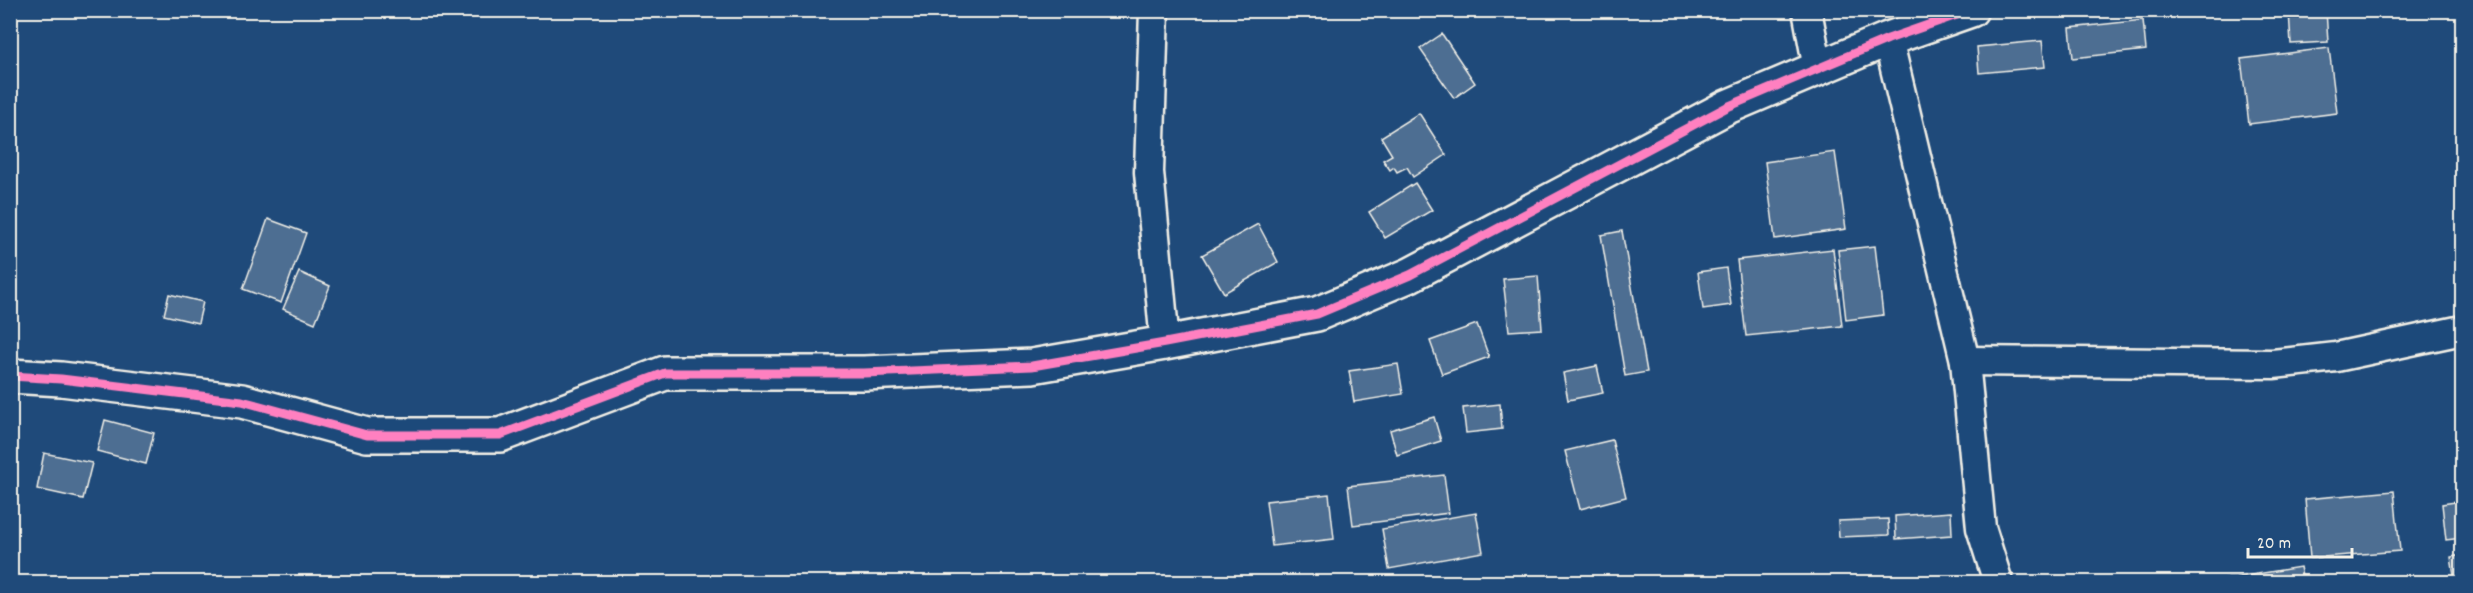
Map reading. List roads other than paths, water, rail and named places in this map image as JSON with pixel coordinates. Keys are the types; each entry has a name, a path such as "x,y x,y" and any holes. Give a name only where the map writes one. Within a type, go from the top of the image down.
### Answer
{"street":[{"path":"1154,10 1149,172 1165,343"},
{"path":"1807,10 1818,69"},
{"path":"10,376 61,379 242,401 367,435 500,435 665,373 864,373 1032,366 1165,343 1328,310 1410,275 1727,107 1888,39 1971,10"},
{"path":"1888,39 1965,361 1981,528 1998,582"},
{"path":"1965,361 2273,364 2336,357 2463,330"}]}
